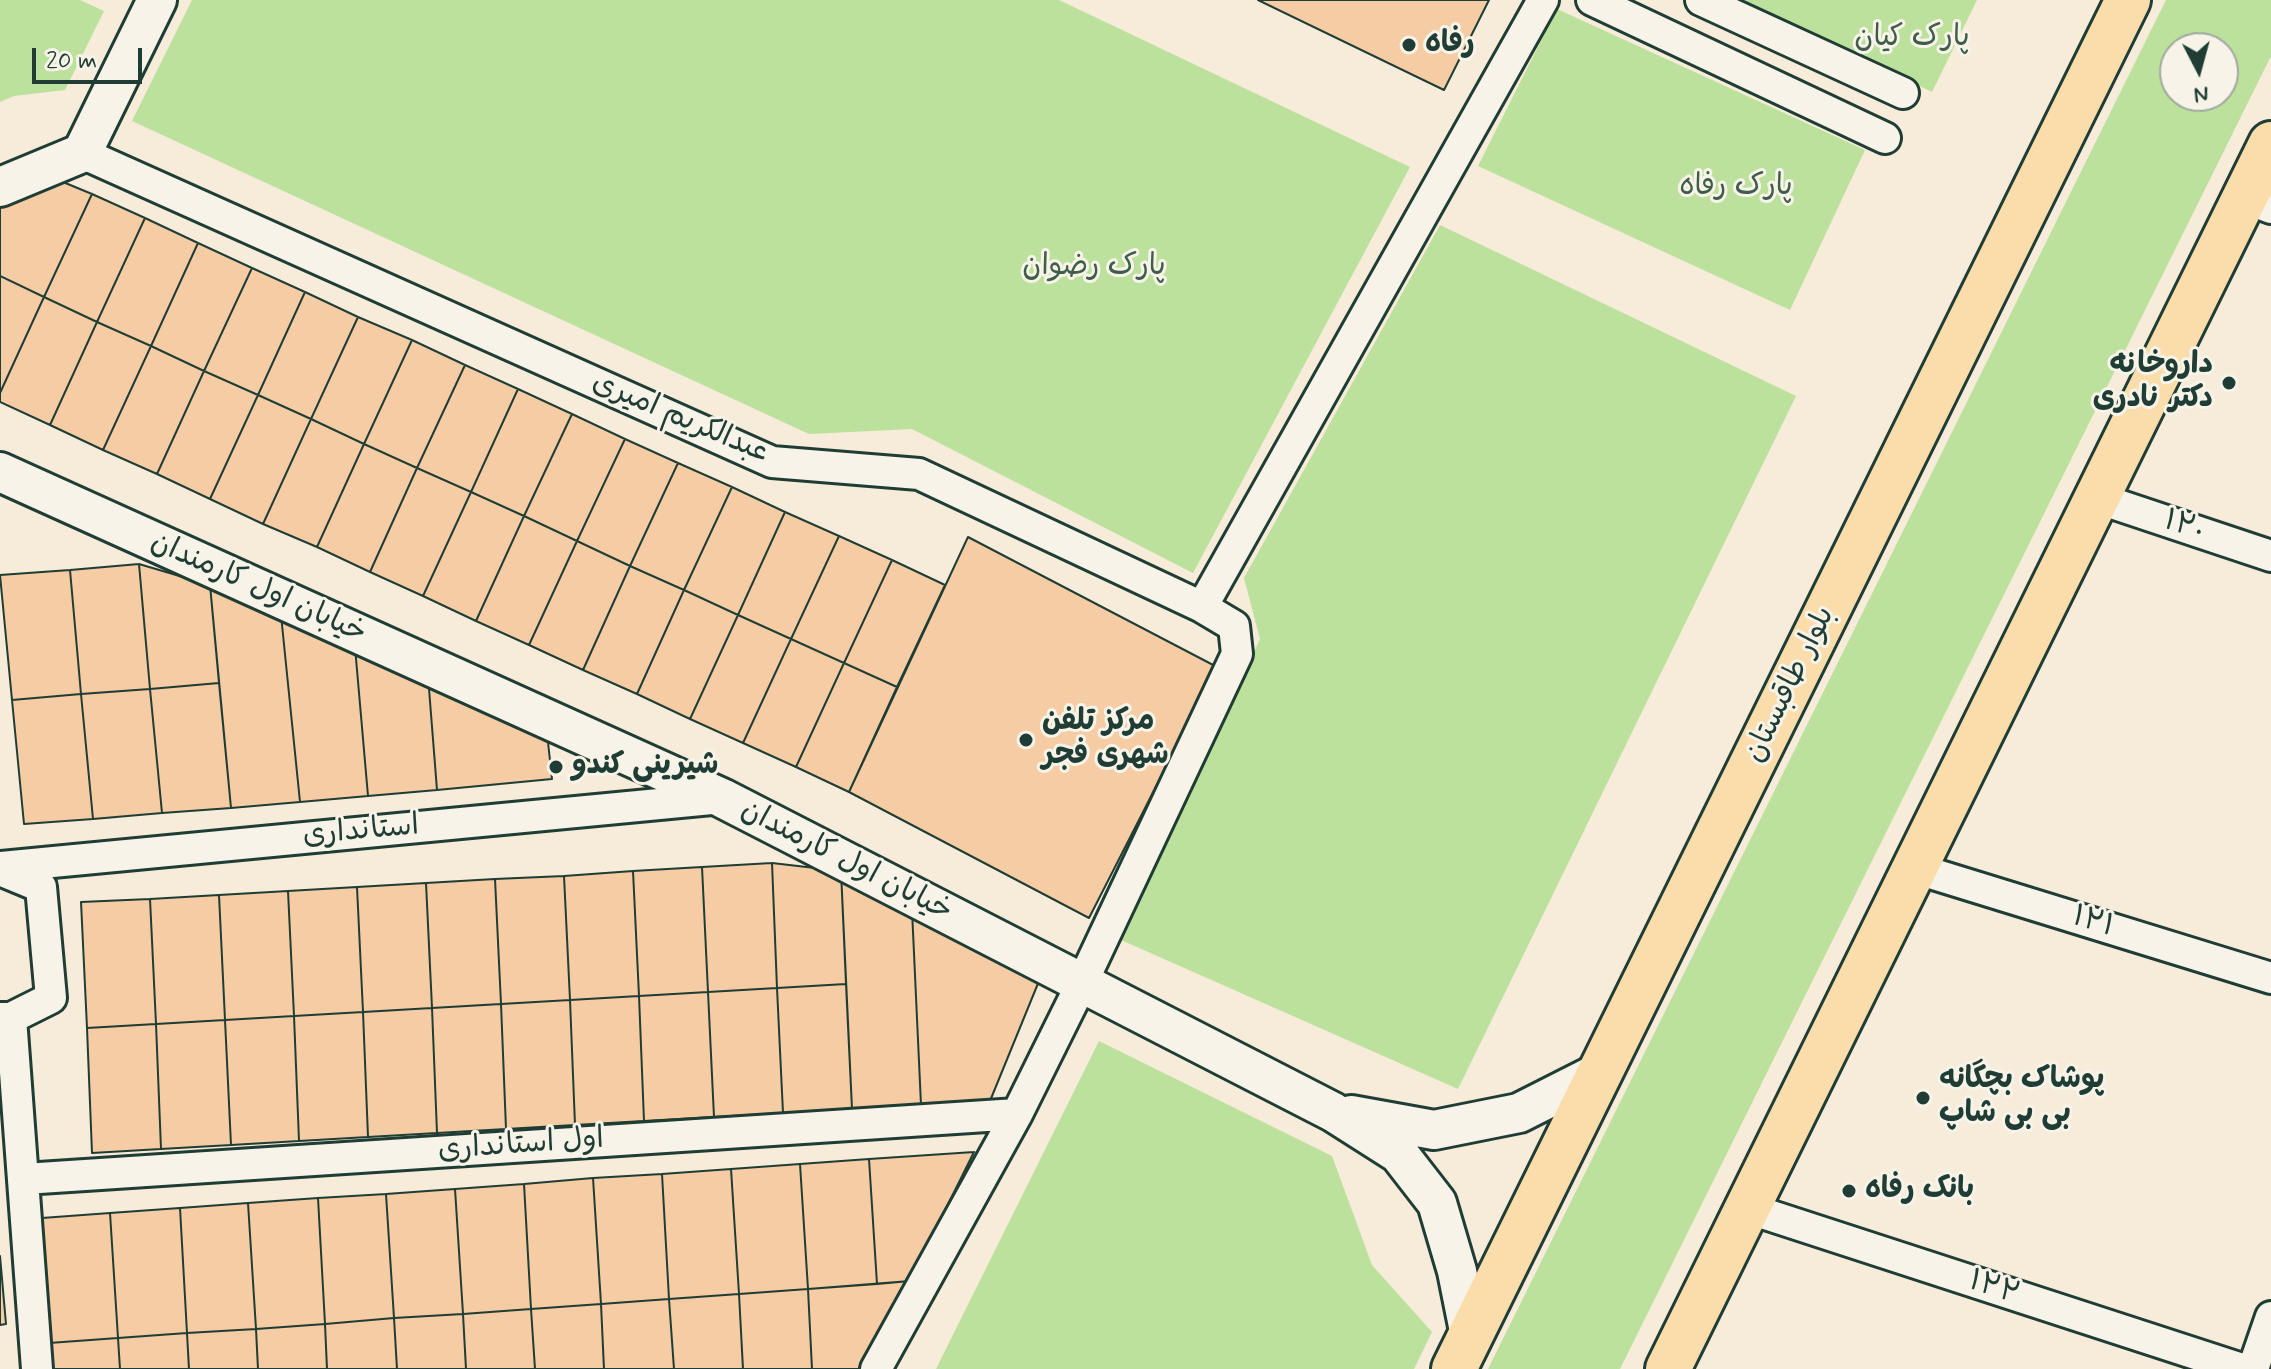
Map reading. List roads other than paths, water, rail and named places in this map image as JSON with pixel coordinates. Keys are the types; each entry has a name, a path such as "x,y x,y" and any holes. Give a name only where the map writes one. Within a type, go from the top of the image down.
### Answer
{"main road":[{"name":"بلوار طاقبستان","path":"1462,1353 2128,0"},
{"path":"1668,1369 2097,498 2258,203 2271,144"}],"street":[{"path":"0,187 82,153 157,0"},
{"path":"1202,607 1543,0"},
{"path":"1592,0 1885,138"},
{"path":"1701,0 1903,93"},
{"name":"عبدالکریم امیری","path":"82,153 772,462 919,474 1202,607 1234,626 1237,654 1082,983"},
{"name":"خیابان اول کارمندان","path":"0,472 722,798 1333,1112"},
{"name":"۱۲۰","path":"2097,498 2271,556"},
{"name":"استانداری","path":"0,868 722,798"},
{"path":"0,868 41,887 51,998 4,1017 24,1179 37,1369"},
{"name":"۱۲۱","path":"1914,868 2271,978"},
{"path":"876,1369 1017,1114 1082,983"},
{"path":"1333,1112 1434,1130 1519,1113 1600,1072"},
{"path":"1333,1112 1399,1154 1437,1203 1457,1271 1462,1353"},
{"name":"اول استانداری","path":"24,1179 1017,1114"},
{"name":"۱۲۲","path":"1747,1208 2242,1369"},
{"path":"2253,1369 2271,1317"}],"place":[{"name":"رفاه","path":"1409,45"},
{"name":"داروخانه دکتر نادری","path":"2229,383"},
{"name":"مرکز تلفن شهری فجر","path":"1026,740"},
{"name":"شیرینی کندو","path":"556,767"},
{"name":"پوشاک بچگانه بی بی شاپ","path":"1923,1098"},
{"name":"بانک رفاه","path":"1849,1191"}],"park label":[{"name":"پارک کیان","path":"1912,39"},
{"name":"پارک رفاه","path":"1736,188"},
{"name":"پارک رضوان","path":"1094,268"}]}
